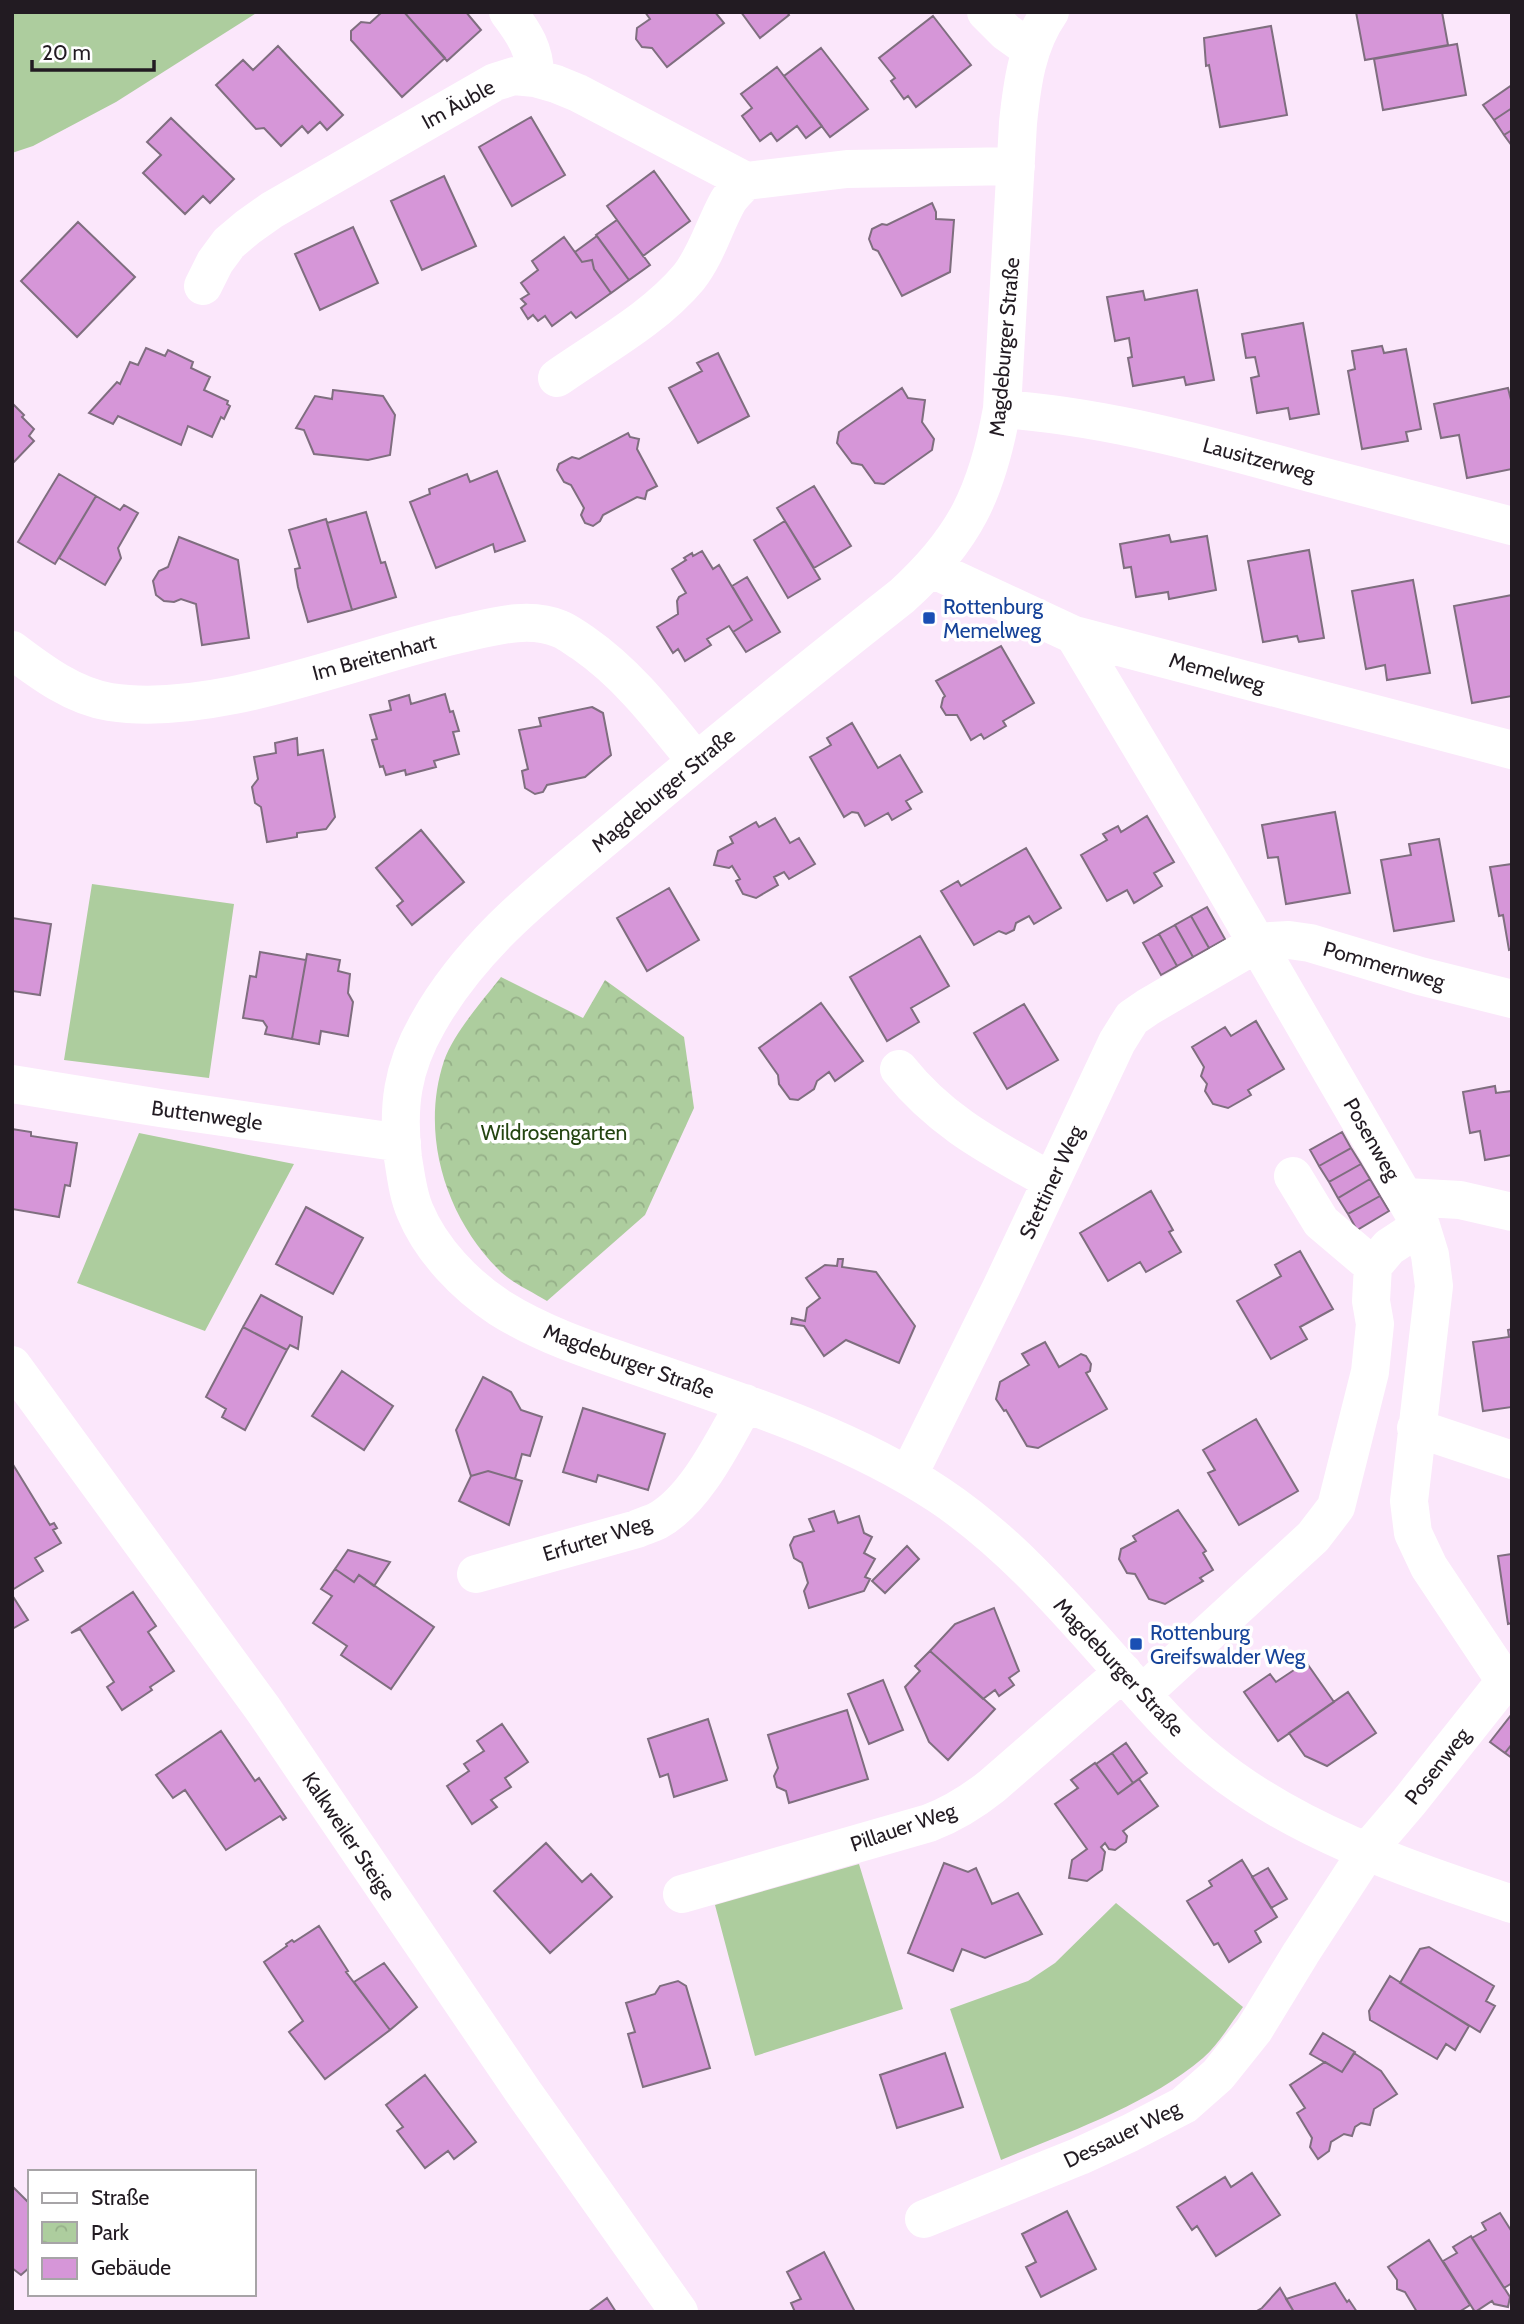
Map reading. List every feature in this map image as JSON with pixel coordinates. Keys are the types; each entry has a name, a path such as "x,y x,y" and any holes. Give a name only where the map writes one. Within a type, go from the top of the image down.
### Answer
{"street":[{"path":"508,12 523,31 531,48 536,64 536,78"},
{"path":"986,12 1006,32 1031,50"},
{"name":"Magdeburger Straße","path":"1050,12 1040,27 1031,50 1022,84 1002,409 995,452 982,491 961,530 932,569 902,596 696,761 500,928 472,958 430,1018 416,1044 404,1079 400,1109 406,1178 415,1212 436,1248 463,1278 496,1305 539,1330 745,1403 908,1476 942,1497 1003,1546 1207,1760 1284,1812 1368,1850 1512,1904"},
{"name":"Im Äuble","path":"203,286 215,262 229,243 272,210 495,82 514,76 536,78 578,93 746,181"},
{"path":"556,378 663,303 689,276 706,250 730,198 746,181 847,169 1016,166"},
{"name":"Lausitzerweg","path":"1002,409 1049,412 1137,428 1512,526"},
{"name":"Memelweg","path":"932,569 1074,635 1512,750"},
{"name":"Im Breitenhart","path":"12,650 42,673 77,692 108,702 163,703 240,693 438,639 504,624 533,623 561,629 598,654 642,693 696,761"},
{"name":"Posenweg","path":"1074,635 1414,1211 1430,1255 1434,1286 1409,1501 1413,1533 1429,1567 1508,1679 1368,1850"},
{"name":"Pommernweg","path":"1256,944 1289,940 1310,943 1420,976 1512,999"},
{"name":"Stettiner Weg","path":"908,1476 1124,1028 1148,1007 1256,944"},
{"path":"899,1069 917,1092 952,1121 1051,1181"},
{"name":"Buttenwegle","path":"12,1084 402,1143"},
{"path":"1293,1176 1321,1222 1373,1266 1414,1211 1460,1200 1512,1212"},
{"name":"Pillauer Weg","path":"682,1894 929,1823 951,1814 972,1802 1132,1683 1313,1537 1336,1507 1370,1372 1375,1324 1371,1301 1373,1266"},
{"name":"Kalkweiler Steige","path":"12,1365 263,1709 517,2084 679,2312"},
{"name":"Erfurter Weg","path":"476,1574 637,1529 659,1520 678,1504 695,1483 718,1451 745,1403"},
{"path":"1416,1428 1512,1460"},
{"name":"Dessauer Weg","path":"924,2219 1092,2151 1166,2115 1197,2094 1218,2076 1254,2030 1368,1850"}],"green space":[{"path":"12,12 258,12 116,102 33,146 12,153"},
{"path":"92,884 234,904 209,1078 64,1060"},
{"name":"Wildrosengarten","path":"501,977 583,1018 605,980 684,1037 694,1108 645,1215 547,1301 503,1274 479,1248 451,1199 437,1144 437,1088 444,1061 461,1029"},
{"path":"139,1133 294,1164 205,1331 77,1283"},
{"path":"859,1864 903,2009 755,2056 715,1905"},
{"path":"1116,1903 1243,2007 1220,2040 1203,2058 1158,2090 1080,2128 1001,2160 950,2009 1028,1981 1055,1963"}],"building":[{"path":"382,12 404,12 445,58 402,97 351,40 351,31 361,22 370,23"},
{"path":"404,12 466,12 481,30 447,61"},
{"path":"645,12 715,12 724,23 667,67 652,48 642,47 636,39 637,28 650,19"},
{"path":"741,12 787,12 789,15 760,38"},
{"path":"1356,12 1442,12 1448,45 1365,60"},
{"path":"933,16 971,65 916,107 908,96 904,99 891,81 895,78 879,58"},
{"path":"1271,26 1287,115 1220,127 1209,65 1206,66 1204,38"},
{"path":"1457,44 1466,95 1383,110 1374,59"},
{"path":"278,46 343,115 327,130 320,122 308,133 302,126 281,146 264,128 256,129 216,85 243,60 253,70"},
{"path":"821,48 868,109 830,137 784,76"},
{"path":"777,67 822,126 806,138 797,126 777,141 771,133 760,141 742,116 752,108 741,94"},
{"path":"1512,85 1512,108 1494,120 1483,105"},
{"path":"1512,108 1512,130 1504,135 1494,120"},
{"path":"531,117 565,175 512,206 479,147"},
{"path":"171,118 234,179 210,203 203,196 185,214 143,173 161,155 147,142"},
{"path":"1512,130 1512,146 1504,135"},
{"path":"654,171 690,221 643,256 607,206"},
{"path":"444,176 476,246 422,270 391,201"},
{"path":"932,203 936,219 954,220 950,272 902,296 878,251 873,249 869,239 872,229 882,224 887,225"},
{"path":"617,220 650,265 629,280 596,235"},
{"path":"78,222 135,277 77,337 21,281"},
{"path":"353,227 378,283 320,310 295,254"},
{"path":"597,236 629,280 611,293 594,269 592,260 582,262 575,252"},
{"path":"564,237 582,262 592,260 594,269 611,293 576,318 571,312 552,326 545,316 538,321 533,315 528,319 521,308 526,304 521,299 529,294 521,283 538,270 532,261"},
{"path":"1197,290 1214,380 1186,385 1184,377 1133,386 1128,358 1132,357 1129,338 1115,341 1107,297 1143,291 1145,300"},
{"path":"1303,323 1319,414 1290,419 1288,408 1257,413 1251,378 1259,376 1255,357 1246,358 1242,334"},
{"path":"1382,346 1384,353 1406,349 1421,429 1406,432 1408,441 1362,449 1348,371 1355,369 1352,351"},
{"path":"146,348 165,356 168,350 193,362 191,368 210,377 204,390 228,401 230,406 224,419 221,417 212,437 188,426 181,445 118,416 113,424 89,413 117,382 120,384 130,362 138,365"},
{"path":"718,353 749,416 698,443 669,388 702,371 697,363"},
{"path":"902,388 908,398 925,400 922,422 934,439 932,450 884,484 875,483 862,465 852,463 837,443 839,432"},
{"path":"1508,388 1512,404 1512,469 1467,478 1459,435 1441,438 1434,404"},
{"path":"333,390 383,396 395,415 390,455 368,460 314,454 304,430 296,428 315,396 332,399"},
{"path":"12,403 34,429 29,436 34,441 12,464"},
{"path":"628,433 630,437 639,439 637,449 657,486 647,491 645,499 637,497 603,515 593,526 585,523 581,515 584,508 571,485 564,482 557,470 559,464 572,457 579,459"},
{"path":"497,471 525,541 495,552 493,544 436,568 410,502 430,494 429,489 467,474 470,482"},
{"path":"59,474 96,496 55,564 18,542"},
{"path":"814,486 851,546 814,568 777,508"},
{"path":"96,496 120,510 124,505 138,513 118,548 121,558 105,585 59,558"},
{"path":"366,512 381,563 385,562 396,597 352,610 327,523"},
{"path":"326,519 352,610 308,622 295,569 300,568 289,530"},
{"path":"785,521 820,579 788,598 754,540"},
{"path":"1169,535 1171,542 1207,536 1216,590 1169,599 1168,592 1136,597 1131,567 1124,568 1120,544"},
{"path":"179,537 238,560 249,638 202,645 196,604 181,599 174,602 164,601 156,595 153,581 159,571 168,567"},
{"path":"1309,550 1324,638 1299,642 1297,636 1263,642 1248,561"},
{"path":"702,551 713,569 719,565 752,620 733,632 729,626 707,639 711,645 685,661 678,649 673,653 657,627 678,614 677,601 686,593 672,569 692,553 693,556"},
{"path":"747,577 780,632 746,652 733,632 752,620 732,586"},
{"path":"1413,580 1430,673 1387,680 1385,665 1366,669 1352,591"},
{"path":"1512,595 1512,696 1472,703 1454,606"},
{"path":"1001,646 1034,703 1003,721 1006,726 984,739 981,734 971,740 957,715 946,715 941,707 945,696 936,681"},
{"path":"445,694 459,731 453,732 459,754 434,761 436,767 406,775 405,770 386,775 383,766 380,767 372,740 377,739 370,715 391,710 389,701 409,695 411,704"},
{"path":"592,707 603,713 611,755 585,777 547,785 543,792 535,794 525,788 522,771 528,769 519,730 541,726 539,718"},
{"path":"852,723 878,768 900,755 922,792 906,801 911,809 892,820 888,813 865,826 858,813 852,812 844,817 810,757 831,745 827,738"},
{"path":"297,738 298,755 323,750 335,817 326,829 297,833 297,837 267,842 261,807 255,803 252,787 258,779 254,757 276,753 275,743"},
{"path":"1335,812 1350,893 1286,904 1278,857 1268,858 1262,825"},
{"path":"1147,816 1174,862 1154,873 1162,886 1134,903 1127,890 1107,901 1081,855 1107,840 1103,834 1118,826 1121,832"},
{"path":"775,818 790,843 799,838 815,864 789,879 784,872 774,877 778,885 756,898 743,894 736,881 740,879 732,866 729,868 714,865 718,851 733,843 730,837 756,822 759,827"},
{"path":"421,830 464,882 412,925 397,906 403,901 376,868"},
{"path":"1439,839 1454,921 1394,931 1381,860 1411,855 1409,844"},
{"path":"1026,848 1061,908 1034,924 1029,916 1016,923 1014,930 1006,934 999,931 974,945 941,891 958,881 961,886"},
{"path":"1512,864 1512,949 1509,950 1503,915 1499,916 1490,867"},
{"path":"669,888 699,940 647,971 617,918"},
{"path":"1207,907 1225,939 1209,948 1191,916"},
{"path":"1191,916 1209,948 1193,957 1175,925"},
{"path":"12,918 51,924 40,995 12,991"},
{"path":"1175,925 1193,957 1177,966 1159,934"},
{"path":"1159,934 1177,966 1161,975 1143,943"},
{"path":"920,936 949,986 911,1008 919,1022 887,1041 850,977"},
{"path":"260,952 306,960 292,1039 265,1034 267,1027 263,1021 243,1018 250,976 256,977"},
{"path":"307,954 340,960 338,971 350,974 348,993 353,1002 348,1036 321,1031 319,1044 292,1039"},
{"path":"821,1003 863,1061 835,1081 829,1072 817,1081 814,1089 798,1100 790,1099 779,1084 778,1075 759,1048"},
{"path":"1024,1004 1058,1060 1007,1089 974,1033"},
{"path":"1256,1021 1284,1069 1248,1090 1251,1095 1228,1108 1213,1104 1205,1091 1207,1084 1201,1076 1204,1067 1192,1047 1225,1027 1231,1036"},
{"path":"1495,1086 1496,1093 1512,1091 1512,1155 1485,1160 1480,1131 1470,1133 1463,1092"},
{"path":"12,1129 31,1132 31,1136 77,1143 70,1186 65,1185 59,1217 12,1209"},
{"path":"1342,1132 1351,1148 1319,1166 1310,1150"},
{"path":"1351,1148 1361,1164 1329,1182 1319,1166"},
{"path":"1361,1164 1370,1179 1338,1198 1329,1182"},
{"path":"1370,1179 1380,1196 1348,1214 1338,1198"},
{"path":"1151,1191 1173,1230 1169,1232 1181,1252 1146,1272 1140,1262 1108,1281 1080,1233"},
{"path":"1380,1196 1389,1211 1357,1230 1348,1214"},
{"path":"306,1207 363,1238 333,1294 276,1264"},
{"path":"1300,1251 1333,1309 1300,1327 1307,1339 1271,1359 1237,1301 1281,1276 1275,1265"},
{"path":"838,1259 843,1259 842,1267 876,1272 915,1326 899,1363 846,1340 824,1356 804,1326 791,1324 792,1318 805,1321 807,1308 820,1298 806,1278 825,1265 837,1266"},
{"path":"261,1295 302,1317 298,1349 290,1345 287,1350 243,1327"},
{"path":"243,1327 287,1350 245,1430 222,1417 226,1409 206,1397"},
{"path":"1512,1329 1512,1407 1483,1411 1473,1342 1509,1337 1508,1330"},
{"path":"1045,1342 1059,1367 1081,1354 1086,1356 1091,1364 1090,1371 1086,1373 1107,1409 1038,1448 1027,1446 1006,1410 1004,1411 996,1399 1000,1382 1029,1365 1022,1354"},
{"path":"342,1371 393,1406 364,1450 312,1416"},
{"path":"483,1377 511,1392 521,1410 542,1417 530,1456 522,1454 515,1479 488,1471 471,1476 456,1430"},
{"path":"583,1408 665,1434 648,1490 598,1475 596,1482 563,1472"},
{"path":"1256,1419 1298,1491 1239,1525 1208,1473 1215,1470 1203,1450"},
{"path":"12,1463 50,1525 54,1523 57,1528 53,1530 61,1543 35,1558 43,1571 12,1590"},
{"path":"488,1471 522,1481 509,1525 459,1501 471,1476"},
{"path":"1178,1510 1206,1551 1203,1553 1213,1570 1200,1578 1203,1581 1165,1604 1149,1599 1135,1574 1127,1573 1119,1559 1121,1549 1136,1541 1133,1536"},
{"path":"834,1511 838,1523 859,1516 864,1533 872,1537 864,1553 875,1559 865,1577 870,1579 864,1591 809,1608 804,1591 808,1583 802,1563 794,1558 790,1545 794,1537 814,1531 809,1519"},
{"path":"907,1546 919,1559 885,1593 872,1581"},
{"path":"348,1550 390,1562 374,1586 359,1575 354,1582 335,1569"},
{"path":"1512,1554 1512,1623 1508,1624 1498,1556"},
{"path":"335,1569 354,1582 359,1575 434,1627 391,1689 341,1655 347,1646 313,1623 332,1596 321,1589"},
{"path":"133,1592 156,1626 148,1632 174,1671 122,1710 107,1687 114,1682 80,1629 71,1633"},
{"path":"12,1595 28,1620 12,1629"},
{"path":"994,1608 1019,1671 1009,1678 1014,1685 999,1696 995,1690 983,1699 930,1651 955,1624"},
{"path":"930,1651 995,1709 948,1760 929,1742 905,1687 920,1671 915,1666"},
{"path":"1306,1662 1334,1702 1278,1741 1244,1692 1270,1674 1276,1682"},
{"path":"883,1680 903,1730 869,1744 848,1694"},
{"path":"1348,1692 1376,1733 1327,1766 1305,1756 1289,1733"},
{"path":"847,1710 868,1779 789,1803 786,1791 777,1787 774,1776 778,1768 768,1735"},
{"path":"1512,1714 1512,1744 1505,1753 1490,1742"},
{"path":"708,1719 727,1780 674,1797 668,1774 660,1777 648,1739"},
{"path":"502,1724 528,1762 505,1778 511,1787 491,1800 497,1807 472,1824 447,1786 469,1771 464,1764 484,1751 477,1741"},
{"path":"221,1731 255,1781 259,1778 286,1818 283,1820 280,1816 226,1850 185,1790 173,1798 156,1775"},
{"path":"1126,1743 1147,1773 1133,1783 1112,1753"},
{"path":"1512,1744 1512,1758 1505,1753"},
{"path":"1112,1753 1133,1783 1118,1794 1096,1764"},
{"path":"1095,1763 1118,1794 1139,1779 1158,1806 1123,1831 1127,1836 1126,1842 1115,1850 1109,1849 1105,1843 1101,1847 1105,1852 1102,1870 1087,1881 1069,1878 1072,1860 1087,1849 1055,1804 1078,1788 1071,1780"},
{"path":"546,1843 582,1882 591,1874 612,1897 550,1953 494,1891"},
{"path":"1242,1860 1277,1917 1255,1931 1261,1942 1229,1962 1218,1943 1214,1945 1187,1901 1212,1886 1209,1881"},
{"path":"944,1863 968,1872 976,1868 992,1904 1018,1893 1042,1934 985,1958 962,1949 953,1971 908,1953"},
{"path":"1268,1868 1287,1899 1271,1908 1252,1877"},
{"path":"319,1926 348,1971 346,1972 390,2030 325,2079 289,2032 303,2021 264,1962 292,1940 294,1942"},
{"path":"1429,1947 1494,1986 1486,2001 1495,2006 1480,2032 1400,1983 1420,1949"},
{"path":"384,1963 417,2007 390,2030 354,1982"},
{"path":"1390,1976 1469,2026 1455,2050 1446,2044 1437,2059 1370,2020 1369,2011"},
{"path":"678,1981 686,1986 710,2068 643,2087 628,2034 635,2032 626,2003 655,1994 660,1986"},
{"path":"1323,2033 1355,2052 1342,2072 1310,2054"},
{"path":"945,2053 963,2107 897,2128 880,2075"},
{"path":"1354,2053 1381,2071 1397,2094 1374,2109 1370,2125 1361,2123 1355,2127 1352,2136 1344,2134 1331,2142 1329,2151 1318,2159 1310,2147 1312,2138 1297,2113 1305,2108 1290,2085 1325,2062 1342,2072"},
{"path":"425,2075 476,2142 454,2159 448,2151 425,2168 397,2131 403,2127 386,2105"},
{"path":"1252,2173 1280,2215 1216,2256 1197,2226 1192,2230 1177,2207 1225,2177 1231,2187"},
{"path":"12,2186 28,2202 28,2269 21,2275 12,2268"},
{"path":"1067,2211 1096,2269 1041,2297 1026,2267 1036,2262 1022,2234"},
{"path":"1500,2213 1512,2232 1512,2283 1504,2288 1472,2238 1486,2230 1482,2223"},
{"path":"1471,2236 1510,2297 1508,2307 1494,2304 1492,2301 1475,2312 1443,2261 1457,2253 1453,2247"},
{"path":"1429,2240 1470,2305 1459,2312 1417,2312 1405,2292 1397,2289 1397,2280 1388,2267"},
{"path":"824,2252 855,2312 795,2312 791,2303 801,2299 787,2272"},
{"path":"1335,2283 1357,2312 1294,2312 1286,2299"},
{"path":"1280,2288 1294,2312 1255,2312 1262,2308"},
{"path":"607,2298 616,2312 588,2312"}],"place":[{"name":"Rottenburg Memelweg","path":"929,618"},
{"name":"Rottenburg Greifswalder Weg","path":"1136,1644"}]}
